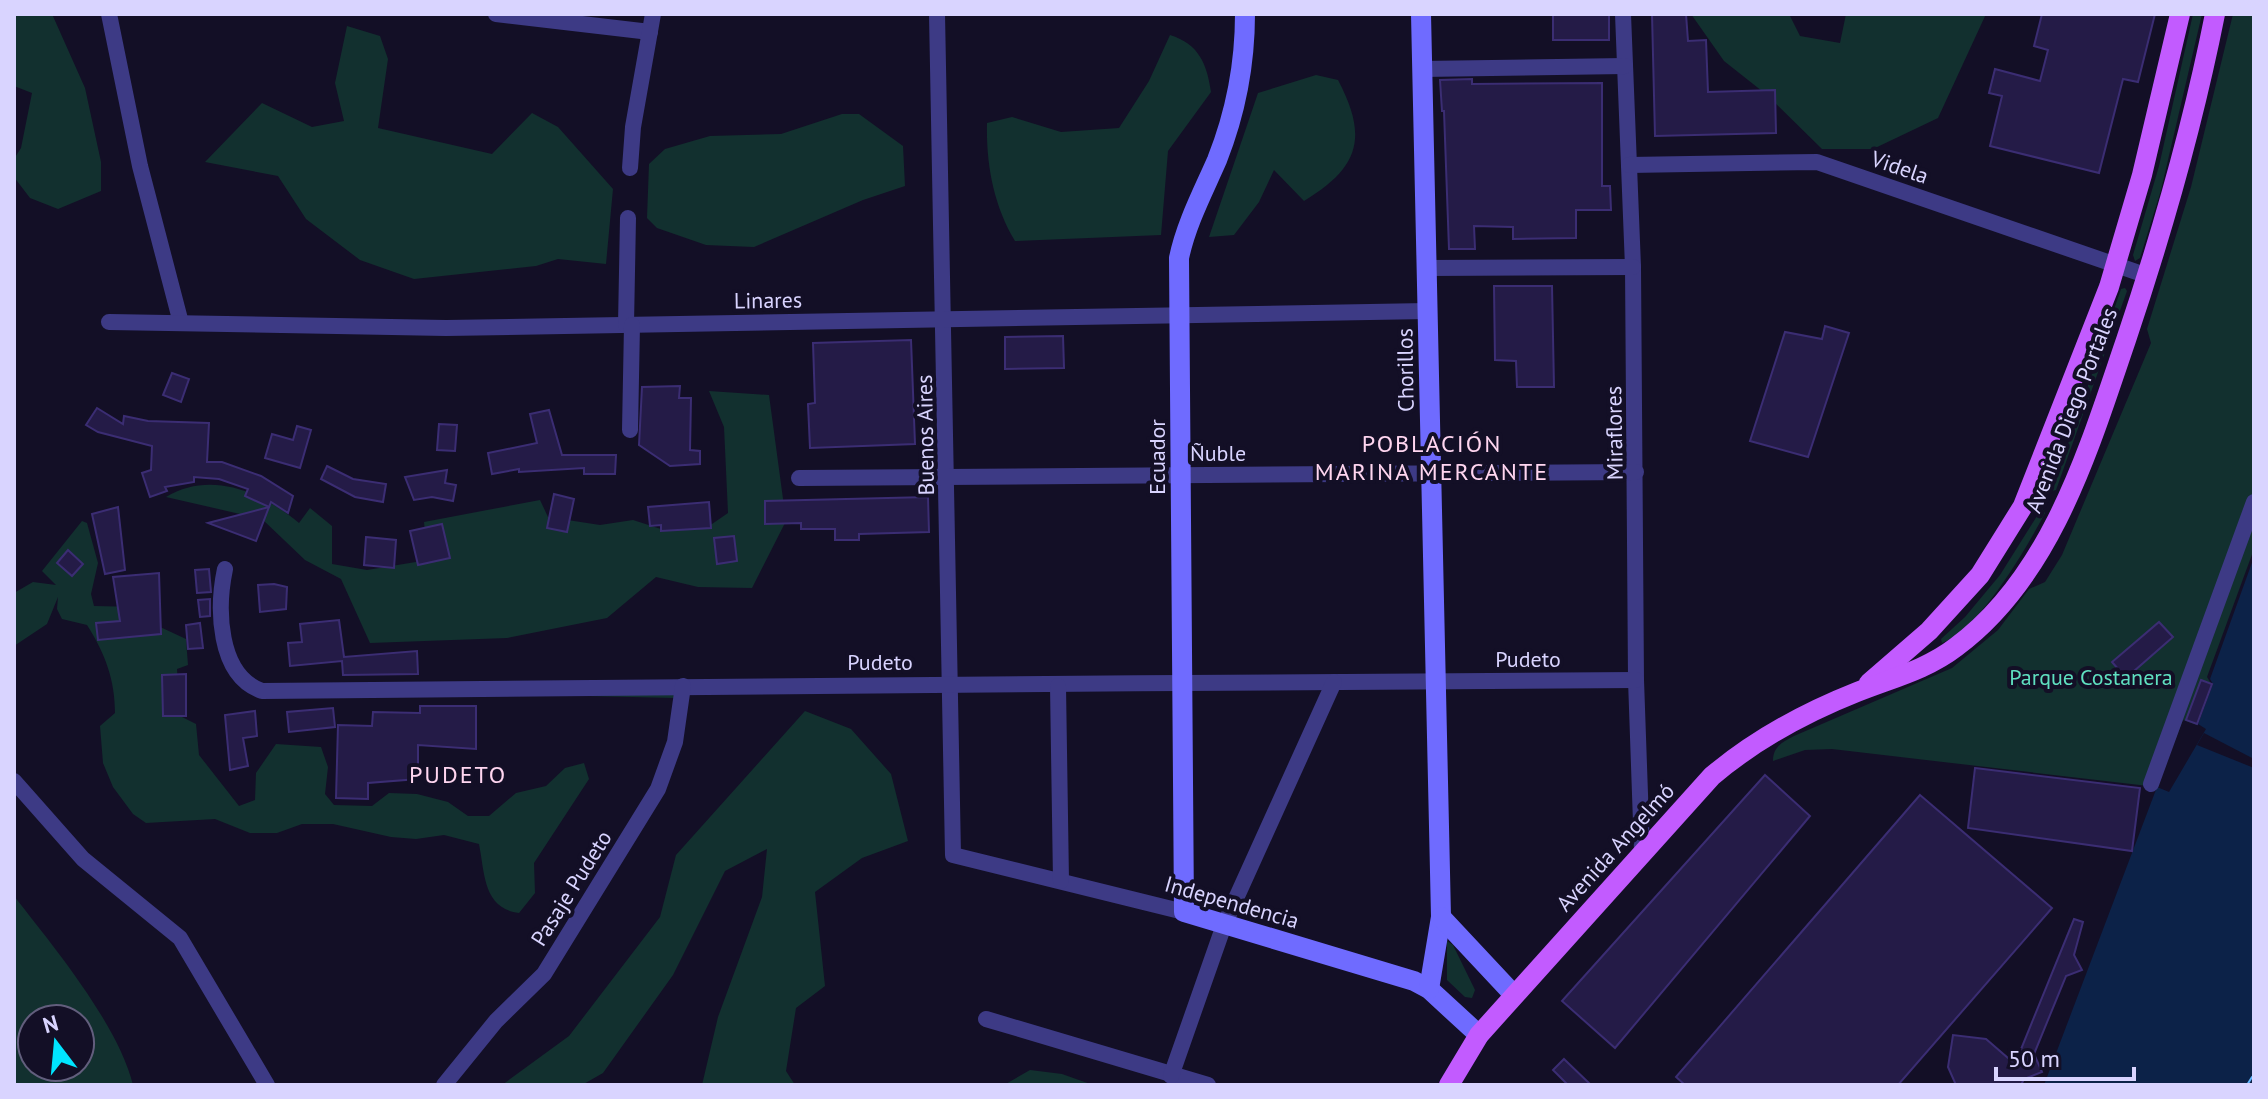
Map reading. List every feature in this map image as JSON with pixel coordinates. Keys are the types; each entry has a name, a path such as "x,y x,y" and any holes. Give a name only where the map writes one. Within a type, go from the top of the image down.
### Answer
{"main road":[{"name":"Avenida Diego Portales","path":"1860,691 1929,631 1980,575 1999,550 2030,491 2115,265 2142,175 2180,14"},
{"name":"Avenida Diego Portales","path":"1860,691 1927,665 1975,631 2023,576 2064,504 2105,401 2148,276 2193,124 2215,14"},
{"path":"2030,491 2064,504"},
{"name":"Avenida Angelmó","path":"1449,1085 1479,1035 1702,786 1741,752 1789,722 1860,691"}],"street":[{"path":"109,14 140,166 181,323"},
{"path":"496,14 650,32"},
{"path":"630,168 633,127 653,14"},
{"name":"Buenos Aires","path":"937,14 953,855"},
{"name":"Ecuador","path":"1184,912 1181,315 1178,272 1183,237 1218,157 1239,88 1245,14"},
{"name":"Chorillos","path":"1421,14 1441,917 1429,989"},
{"name":"Miraflores","path":"1623,14 1633,267 1636,680 1642,851"},
{"path":"1422,69 1625,66"},
{"name":"Videla","path":"1629,165 1817,162 2148,276"},
{"path":"628,218 630,430"},
{"path":"1427,268 1633,267"},
{"name":"Linares","path":"109,322 446,328 1427,311"},
{"name":"Ñuble","path":"799,478 1636,472"},
{"path":"2151,784 2254,502"},
{"name":"Pudeto","path":"225,569 220,598 223,637 244,680 249,686 262,691 1636,680"},
{"path":"1171,1076 1224,925 1334,682"},
{"name":"Pasaje Pudeto","path":"444,1085 496,1021 544,974 658,789 675,742 683,686"},
{"path":"1058,686 1061,881"},
{"path":"14,781 83,859 157,916 180,938 267,1085"},
{"name":"Independencia","path":"953,855 1184,912 1399,975 1429,989 1479,1035"},
{"path":"1441,917 1514,995"},
{"path":"986,1019 1208,1085"}],"green space":[{"path":"14,14 52,14 85,88 101,162 101,191 58,209 30,198 14,177 14,159 21,148 32,93 14,86"},
{"path":"1691,14 1789,14 1800,36 1840,43 1846,14 1986,14 1938,118 1873,149 1822,149 1767,95 1724,61"},
{"path":"2193,14 2202,14 2161,190 2140,258 2135,261 2133,255 2159,166"},
{"name":"Parque Costanera","path":"2233,14 2254,14 2254,549 2207,677 2212,685 2197,725 2183,720 2157,787 1832,749 1805,750 1773,761 1776,749 1790,738 1952,668 1998,630 2029,589 2045,582 2062,555 2151,343 2147,329 2191,187"},
{"path":"347,26 380,36 388,59 378,128 492,154 532,113 558,127 613,189 606,264 558,259 536,266 414,279 360,260 306,219 278,176 205,162 262,103 312,127 344,121 335,83"},
{"path":"1170,35 1188,44 1200,56 1211,92 1168,151 1161,235 1015,241 993,185 987,123 1012,117 1061,132 1119,128 1149,81"},
{"path":"1316,75 1338,80 1347,100 1355,134 1347,163 1337,176 1304,201 1274,170 1259,202 1234,235 1209,237 1258,93"},
{"path":"842,114 859,114 903,146 905,186 863,200 754,247 706,245 657,228 647,218 649,164 665,149 710,136 781,134"},
{"path":"2121,289 2127,291 2056,490 2052,491"},
{"path":"709,391 769,395 786,521 752,588 698,587 656,577 607,618 507,638 370,643 341,579 305,560 262,519 166,497 183,489 218,485 253,494 299,523 310,508 332,526 332,564 367,570 428,560 424,522 540,500 548,517 600,525 633,520 664,530 712,524 728,513 724,427"},
{"path":"2042,508 2045,513 2001,586 1971,622 1942,643 1941,639 1965,617 2000,575"},
{"path":"82,521 87,523 98,563 91,594 94,606 139,607 158,626 186,639 188,665 177,669 180,716 196,724 199,755 239,806 255,800 256,773 276,744 321,747 328,767 325,794 334,805 372,806 389,793 417,794 448,802 468,816 489,816 516,793 546,786 565,768 584,763 589,779 534,863 535,893 519,913 507,910 492,897 479,844 444,835 416,839 391,837 333,824 302,824 277,833 250,833 215,819 146,823 133,814 113,787 103,763 100,726 115,713 115,701 108,667 87,625 62,619 57,609 58,597 47,624 14,646 14,593 33,582 56,585 42,571"},
{"path":"674,689 675,698 543,695"},
{"path":"805,711 851,729 891,774 908,841 862,858 815,892 825,986 796,1008 786,1071 795,1085 702,1085 718,1017 762,897 767,849 725,871 673,975 603,1073 582,1085 502,1085 569,1036 660,917 676,855"},
{"path":"14,896 93,1003 16,1003 16,1083 96,1083 96,1007 114,1037 133,1085 14,1085"},
{"path":"1447,941 1453,945 1475,990 1472,998 1465,997 1447,980"},
{"path":"1030,1070 1062,1074 1093,1085 1004,1085"}],"water":[{"path":"2254,557 2254,1085 2044,1085 2157,787 2169,792 2206,729 2198,724 2213,684 2210,679"}],"pier":[{"path":"2204,733 2254,759 2254,768 2197,745"}],"building":[{"path":"1553,14 1609,14 1609,40 1553,40"},
{"path":"1652,14 1686,14 1688,41 1706,40 1708,92 1775,90 1776,133 1655,136"},
{"path":"2042,14 2155,14 2138,82 2123,79 2099,173 1990,146 2002,96 1989,93 1995,69 2040,81 2048,50 2034,46"},
{"path":"1472,79 1472,84 1602,83 1602,186 1610,186 1611,210 1576,210 1576,238 1513,239 1513,227 1474,226 1475,249 1449,249 1440,80"},
{"path":"1494,286 1552,286 1554,387 1517,387 1516,361 1495,360"},
{"path":"1825,326 1849,333 1808,457 1750,441 1785,332 1822,339"},
{"path":"1063,336 1064,368 1005,369 1005,337"},
{"path":"911,340 915,444 810,448 808,404 815,403 813,343"},
{"path":"172,373 189,379 181,402 163,395"},
{"path":"680,386 679,398 691,398 690,450 700,451 700,464 670,466 639,445 642,387"},
{"path":"97,408 123,424 124,416 148,421 209,423 207,462 222,462 261,476 293,496 288,513 271,502 269,507 245,496 248,489 219,479 194,477 194,482 165,487 167,491 150,497 142,473 151,470 152,446 98,432 86,425"},
{"path":"549,410 562,455 616,455 615,474 584,474 584,468 519,472 519,469 492,474 488,453 537,443 530,414"},
{"path":"439,424 457,425 455,451 437,450"},
{"path":"297,426 311,430 300,468 265,458 272,434 293,440"},
{"path":"327,466 353,479 386,484 383,502 355,497 321,479"},
{"path":"447,470 445,483 456,485 453,501 432,497 414,500 405,477"},
{"path":"554,494 574,499 567,532 547,528"},
{"path":"928,497 929,532 859,534 859,540 835,540 835,529 801,529 801,523 765,524 765,501"},
{"path":"709,502 711,528 661,531 661,525 650,526 648,507"},
{"path":"118,507 125,570 105,574 92,514"},
{"path":"269,507 256,541 208,523"},
{"path":"442,524 450,558 418,565 410,531"},
{"path":"734,536 737,561 717,564 714,538"},
{"path":"366,537 396,540 394,568 364,565"},
{"path":"68,550 83,564 72,576 57,563"},
{"path":"209,569 211,592 197,593 195,570"},
{"path":"159,573 161,634 98,640 96,623 120,621 113,577"},
{"path":"258,585 287,587 286,609 260,612"},
{"path":"210,599 210,616 200,617 198,600"},
{"path":"339,620 344,657 417,651 418,674 343,675 342,661 290,666 288,643 302,642 300,624"},
{"path":"2159,622 2173,637 2126,678 2112,662"},
{"path":"200,623 203,648 188,649 186,625"},
{"path":"186,674 186,716 163,716 162,675"},
{"path":"2201,680 2212,684 2197,724 2186,720"},
{"path":"420,706 476,706 476,749 418,745 418,779 368,783 368,799 336,798 338,725 372,726 373,712 420,713"},
{"path":"333,708 335,727 289,732 287,712"},
{"path":"255,711 257,736 243,738 248,766 230,770 225,715"},
{"path":"1975,768 2140,788 2132,851 1968,828"},
{"path":"1765,775 1810,816 1615,1048 1562,1001"},
{"path":"1920,795 2052,908 1898,1085 1685,1085 1676,1077"},
{"path":"2074,919 2083,922 2074,955 2082,970 2066,976 2034,1054 2042,1072 2024,1079 2021,1085 1956,1085 1948,1067 1953,1035 1986,1039 2015,1064"},
{"path":"1564,1059 1591,1085 1568,1085 1553,1070"}],"ferry route":[{"path":"2247,1085 2254,1074"}],"district":[{"name":"POBLACIÓN MARINA MERCANTE","path":"1432,458"},
{"name":"PUDETO","path":"458,775"}]}
